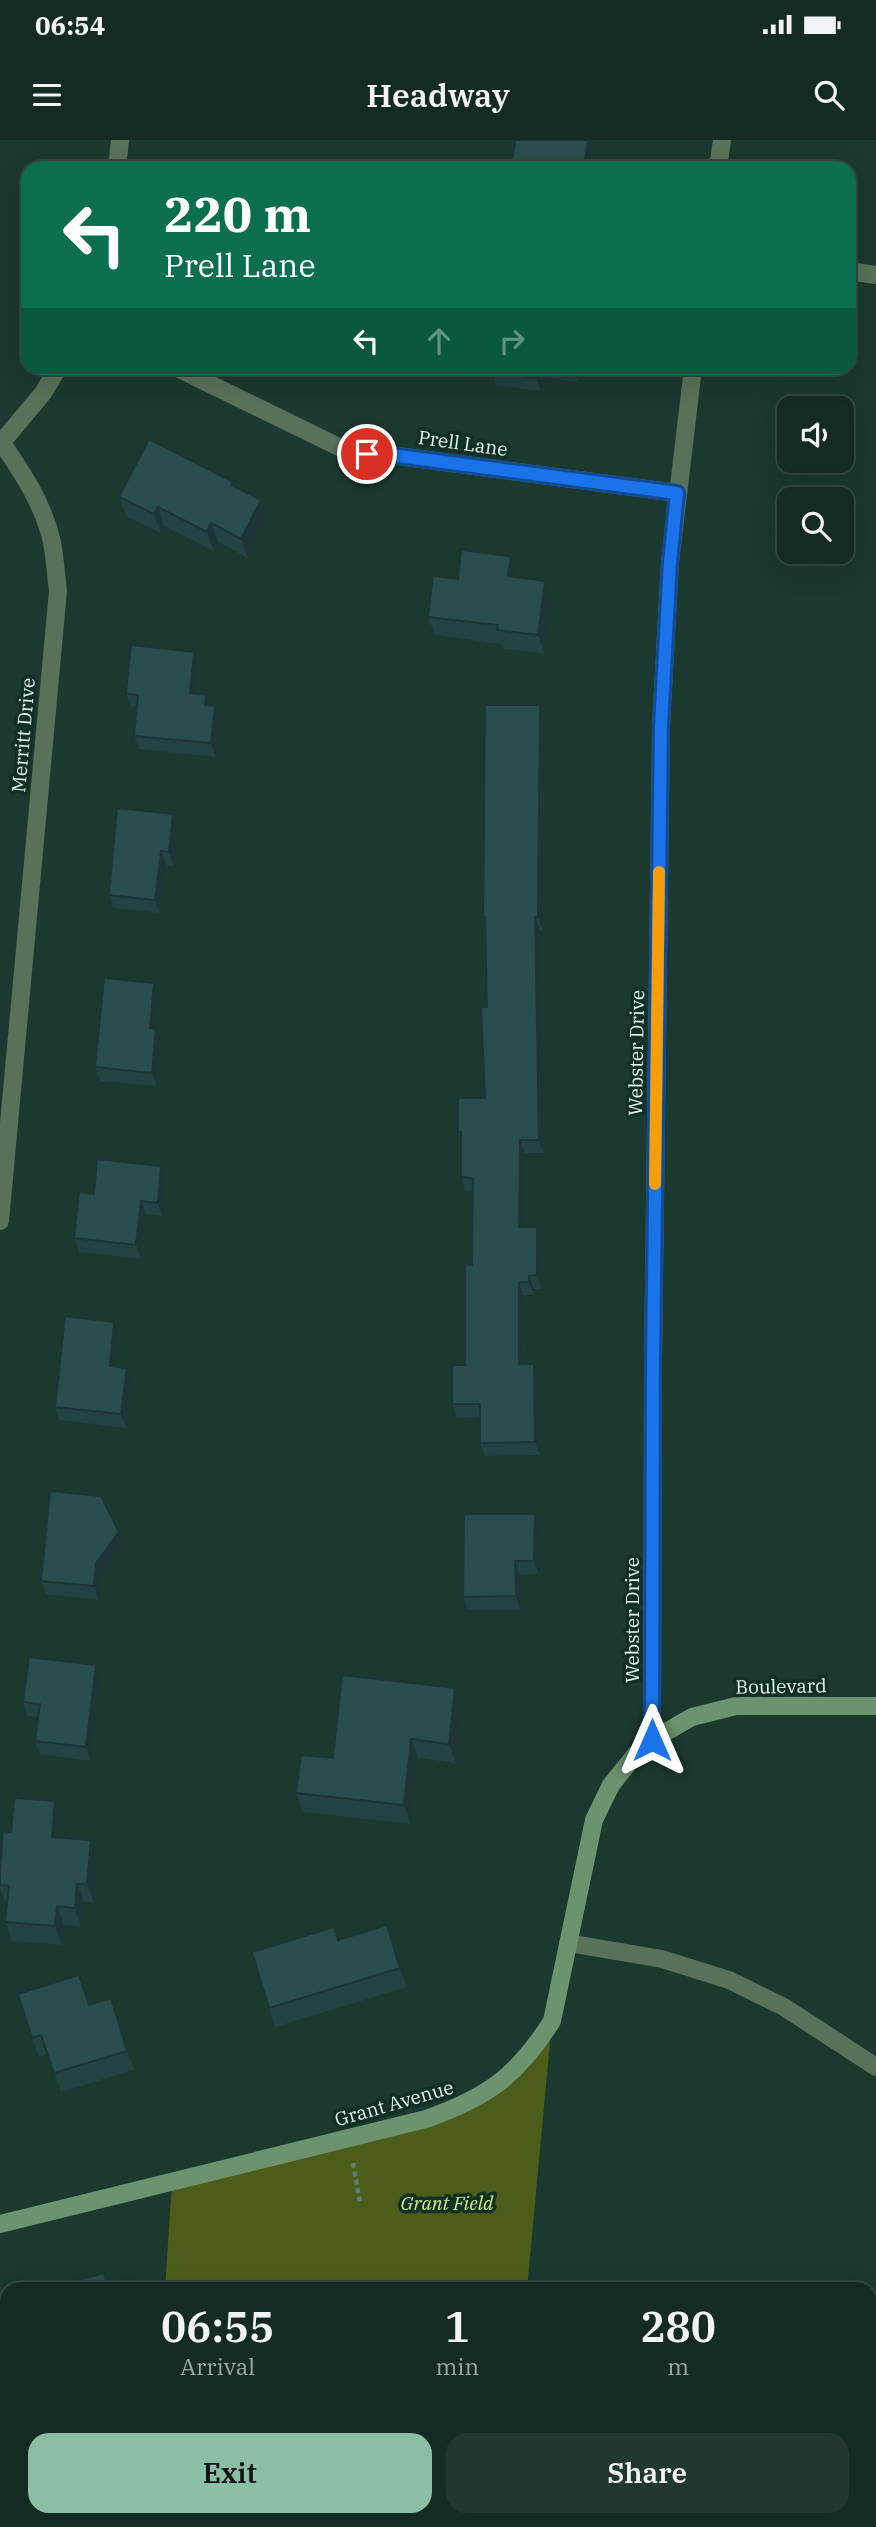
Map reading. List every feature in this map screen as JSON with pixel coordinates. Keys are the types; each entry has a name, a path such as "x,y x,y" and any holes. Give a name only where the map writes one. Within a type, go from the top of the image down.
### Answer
{"street":[{"path":"118,161 120,140"},
{"path":"719,161 722,140"},
{"path":"856,272 876,275"},
{"name":"Merritt Drive","path":"0,1222 58,592 52,542 36,496 1,441 43,393 54,375"},
{"name":"Prell Lane","path":"191,375 343,449 677,493"},
{"name":"Webster Drive","path":"652,1740 653,1376 661,726 670,562 692,375"},
{"name":"Boulevard","path":"652,1740 692,1717 736,1706 876,1706"},
{"name":"Grant Avenue","path":"0,2224 426,2119 465,2105 502,2081 534,2049 552,2021 594,1820 611,1785 635,1755 652,1740"},
{"path":"569,1943 662,1959 729,1980 784,2007 876,2067"}],"path":[{"path":"344,2139 354,2165 360,2203"}],"green space":[{"name":"Grant Field","path":"552,2021 528,2282 165,2282 172,2182 465,2105"}],"building":[{"path":"515,140 588,140 585,161 512,161"},
{"path":"514,375 536,375 536,378"},
{"path":"149,439 233,482 231,485 261,500 241,539 211,523 207,532 158,507 154,514 119,497"},
{"path":"461,550 511,556 508,576 545,581 538,635 497,630 498,625 428,617 433,576 458,579"},
{"path":"131,645 194,652 190,693 206,695 205,705 215,706 211,743 134,736 138,695 126,693"},
{"path":"485,705 540,705 538,917 535,917 539,1140 520,1140 519,1227 537,1227 537,1275 529,1276 529,1282 519,1282 519,1364 534,1364 535,1442 480,1443 480,1404 452,1404 452,1365 465,1365 465,1264 472,1265 473,1178 461,1177 458,1098 485,1098 481,1007 487,1007 483,917"},
{"path":"117,808 173,814 169,852 161,851 155,900 109,895"},
{"path":"104,978 154,983 150,1028 156,1029 152,1073 95,1067"},
{"path":"97,1159 161,1166 158,1203 141,1201 136,1245 74,1238 79,1192 94,1194"},
{"path":"65,1316 114,1322 110,1366 127,1368 121,1414 55,1407"},
{"path":"50,1491 101,1496 119,1532 96,1563 94,1586 41,1581"},
{"path":"464,1514 535,1514 534,1561 515,1561 516,1596 463,1597"},
{"path":"29,1657 96,1665 86,1747 35,1741 40,1704 23,1702"},
{"path":"342,1675 455,1688 449,1744 411,1739 404,1805 296,1793 301,1755 333,1758"},
{"path":"14,1798 55,1801 52,1837 91,1840 87,1884 77,1884 75,1908 57,1906 55,1926 5,1922 9,1886 0,1885 0,1870 3,1831 11,1832"},
{"path":"387,1925 400,1968 269,2008 252,1952 334,1927 338,1940"},
{"path":"79,1975 89,2005 111,1998 127,2051 54,2073 41,2035 32,2038 18,1994"},
{"path":"104,2273 106,2282 76,2282"}],"slow traffic":[{"path":"655,1184 659,872"}],"route":[{"path":"367,454 677,493 670,562 661,726 653,1362 652,1740"}]}
